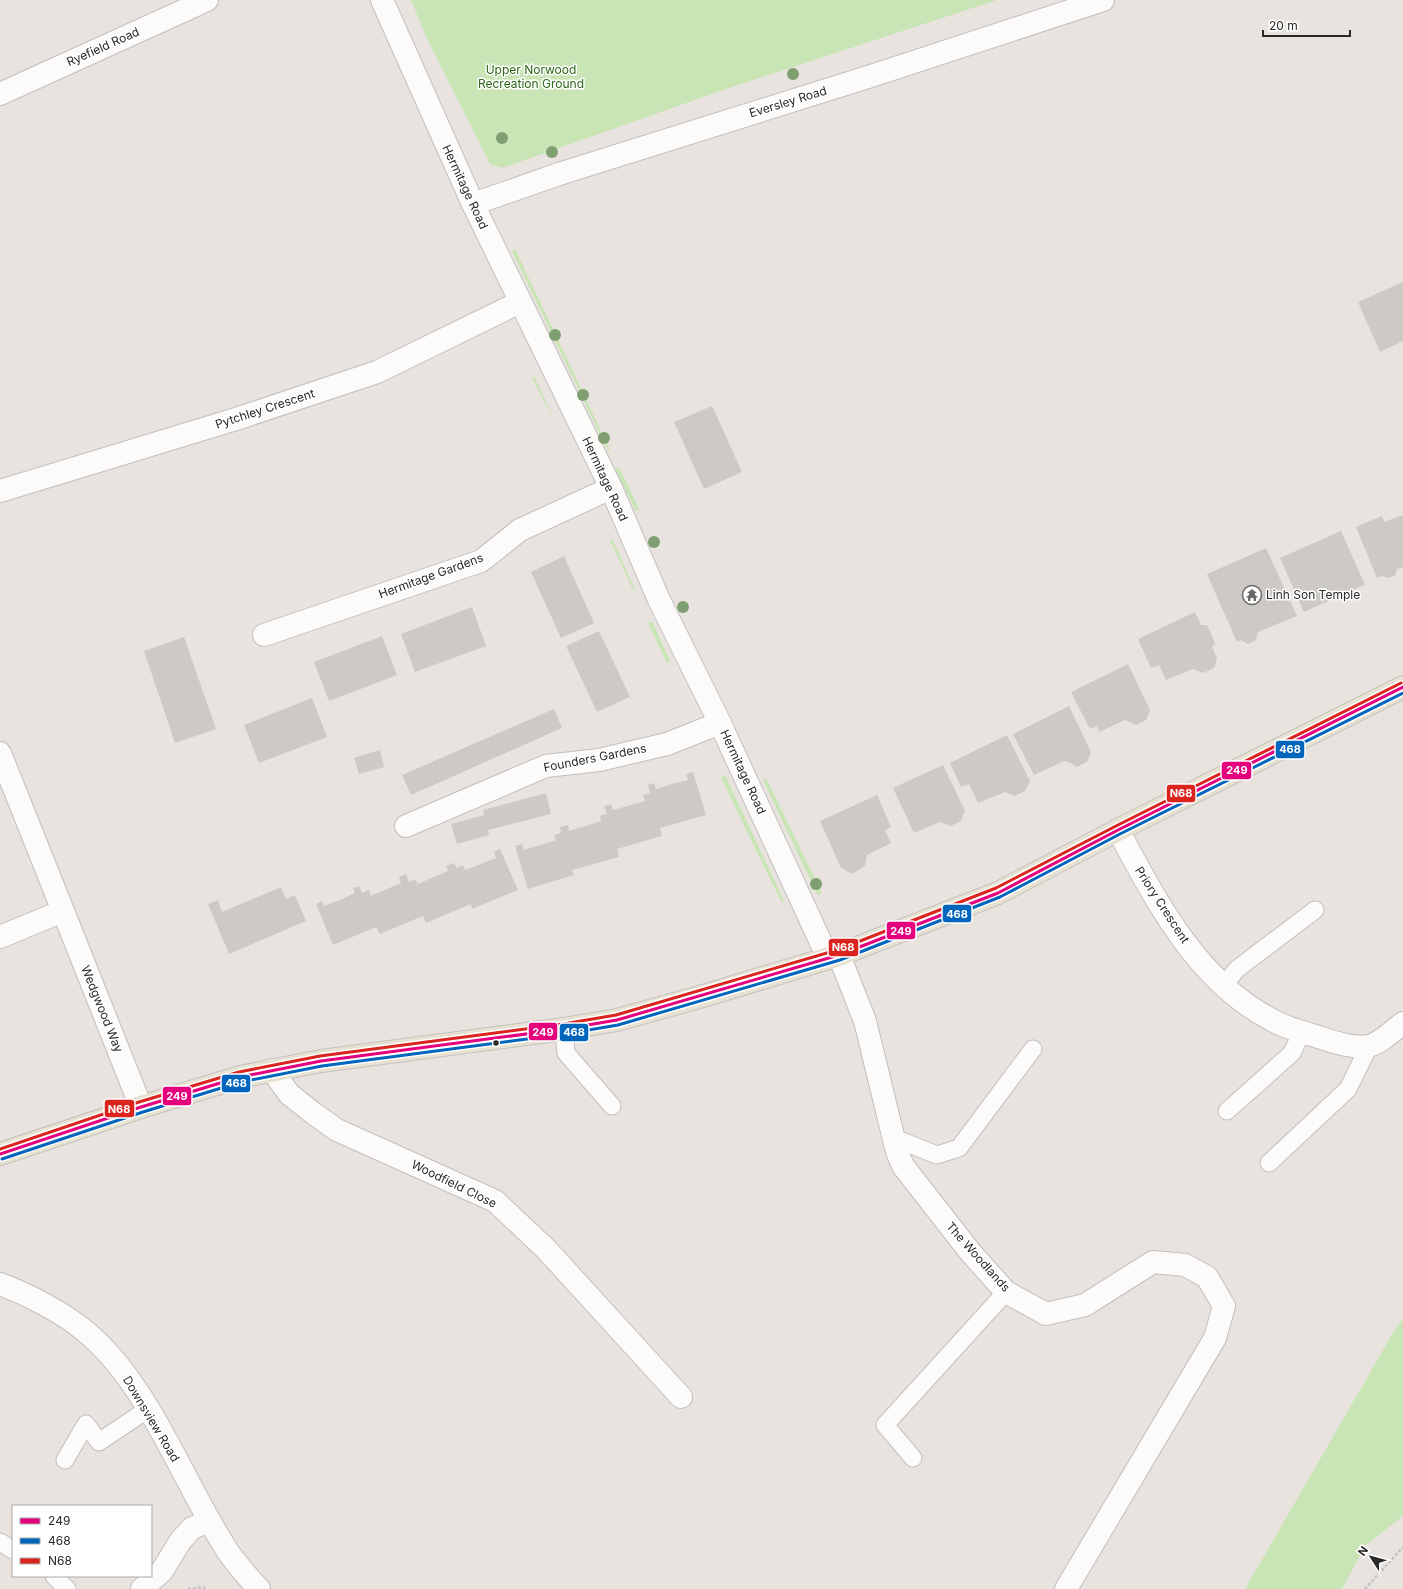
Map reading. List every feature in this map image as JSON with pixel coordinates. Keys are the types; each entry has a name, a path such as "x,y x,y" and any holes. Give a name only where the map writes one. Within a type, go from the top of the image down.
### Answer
{"main road":[{"path":"0,1154 141,1107 240,1077 321,1061 564,1029 617,1020 834,956 998,893 1118,830 1403,687"}],"street":[{"name":"Ryefield Road","path":"0,94 207,0"},
{"name":"Hermitage Road","path":"382,0 473,204 610,488 659,600 834,956"},
{"name":"Eversley Road","path":"473,204 559,174 868,77 1103,0"},
{"name":"Pytchley Crescent","path":"0,491 236,419 376,372 520,302"},
{"name":"Hermitage Gardens","path":"264,635 481,561 520,530 610,488"},
{"name":"Founders Gardens","path":"406,826 546,766 599,760 667,744 720,723"},
{"name":"Wedgwood Way","path":"0,753 141,1107"},
{"name":"Priory Crescent","path":"1118,830 1144,881 1173,927 1197,957 1224,985 1247,1005 1272,1021 1302,1032 1337,1043 1369,1046"},
{"path":"0,937 63,911"},
{"name":"The Woodlands","path":"834,956 865,1022 894,1138 903,1166 971,1253 1006,1292 1046,1314 1085,1305 1153,1262 1186,1265 1208,1277 1224,1306 1215,1338 1066,1589"},
{"path":"1369,1046 1403,1023"},
{"name":"Woodfield Close","path":"272,1070 289,1094 313,1114 337,1130 495,1201 546,1249 681,1398"},
{"name":"Downsview Road","path":"2,1282 60,1314 85,1331 126,1375 148,1409 225,1548 260,1589"},
{"path":"142,1589 162,1571 182,1540 192,1528 210,1521"}],"lane":[{"path":"1224,985 1238,969 1315,910"},
{"path":"564,1029 566,1053 612,1106"},
{"path":"1227,1111 1292,1053 1302,1032"},
{"path":"1269,1163 1348,1089 1369,1046"},
{"path":"894,1138 937,1155 959,1148 1033,1049"},
{"path":"913,1458 884,1425 1006,1292"},
{"path":"65,1460 86,1424 99,1442 148,1409"},
{"path":"0,1542 12,1549"},
{"path":"55,1577 67,1589"}],"path":[{"path":"1365,1589 1403,1547"},
{"path":"188,1589 202,1587 207,1589"}],"green space":[{"name":"Upper Norwood Recreation Ground","path":"411,0 997,0 729,88 502,168 490,164 428,41"},
{"path":"515,249 610,450 608,451 512,251"},
{"path":"534,376 555,421 532,379"},
{"path":"619,467 639,509 636,511 615,469"},
{"path":"610,540 613,540 635,590 633,590"},
{"path":"652,621 670,661 667,663 648,623"},
{"path":"725,775 785,903 781,901 721,778"},
{"path":"766,778 822,893 818,896 763,780"},
{"path":"1403,1319 1403,1516 1365,1546 1342,1589 1245,1589 1394,1331"}],"building":[{"path":"1403,282 1403,341 1380,352 1358,302"},
{"path":"712,406 742,472 704,489 674,422"},
{"path":"1403,515 1403,567 1397,569 1395,576 1387,578 1382,576 1377,578 1356,527 1382,516 1384,522"},
{"path":"1341,531 1365,585 1355,589 1352,596 1343,601 1335,598 1304,612 1280,558"},
{"name":"Linh Son Temple","path":"1266,548 1297,616 1258,632 1256,640 1248,644 1241,640 1237,642 1207,574"},
{"path":"564,556 594,623 561,638 531,572"},
{"path":"472,607 486,646 415,672 401,634"},
{"path":"1195,612 1201,625 1207,625 1215,643 1212,647 1217,658 1214,668 1203,673 1193,669 1166,680 1159,665 1151,668 1138,639"},
{"path":"599,631 630,697 597,712 566,646"},
{"path":"382,636 397,675 329,701 314,662"},
{"path":"184,637 216,729 175,743 144,651"},
{"path":"1128,664 1150,710 1146,720 1136,725 1125,720 1099,732 1097,726 1090,729 1071,692"},
{"path":"312,698 327,737 259,763 244,725"},
{"path":"1069,706 1091,752 1087,762 1077,767 1064,761 1034,775 1013,734"},
{"path":"554,709 562,728 411,795 402,775"},
{"path":"1007,735 1030,781 1025,791 1015,796 1005,792 978,803 969,784 961,787 950,763"},
{"path":"380,750 384,767 359,774 354,758"},
{"path":"943,765 965,811 961,821 951,826 940,822 914,833 893,788"},
{"path":"693,772 706,815 660,828 662,836 617,849 619,857 572,870 574,875 528,889 515,846 522,844 524,850 556,840 554,835 561,833 560,827 568,825 569,831 601,821 600,816 607,814 604,806 611,804 613,810 645,801 643,795 650,793 648,785 654,783 656,789 688,780 686,774"},
{"path":"546,793 551,814 488,830 489,835 457,844 451,824 484,815 483,810"},
{"path":"877,795 891,827 885,830 891,843 867,855 865,866 852,874 841,868 820,821"},
{"path":"500,849 518,890 472,909 471,904 426,923 423,916 380,934 376,927 333,945 316,904 322,901 324,906 340,900 355,893 353,888 359,886 362,893 369,890 371,896 401,883 399,877 406,874 409,882 415,879 418,884 448,871 446,866 454,863 456,868 463,865 465,870 496,858 494,852"},
{"path":"281,887 286,899 295,895 306,921 229,954 208,904 218,900 222,912"}],"transit line":[{"name":"N68","path":"0,1149 139,1102 239,1072 320,1056 563,1024 616,1015 837,950 996,888 1401,683"},
{"name":"249","path":"0,1154 141,1107 240,1077 321,1061 564,1029 617,1020 839,955 998,893 1118,830 1403,687"},
{"name":"468","path":"2,1159 143,1112 241,1082 322,1066 565,1034 618,1025 840,960 1000,897 1120,834 1403,693"}],"place":[{"name":"Linh Son Temple","path":"1252,595"}]}
